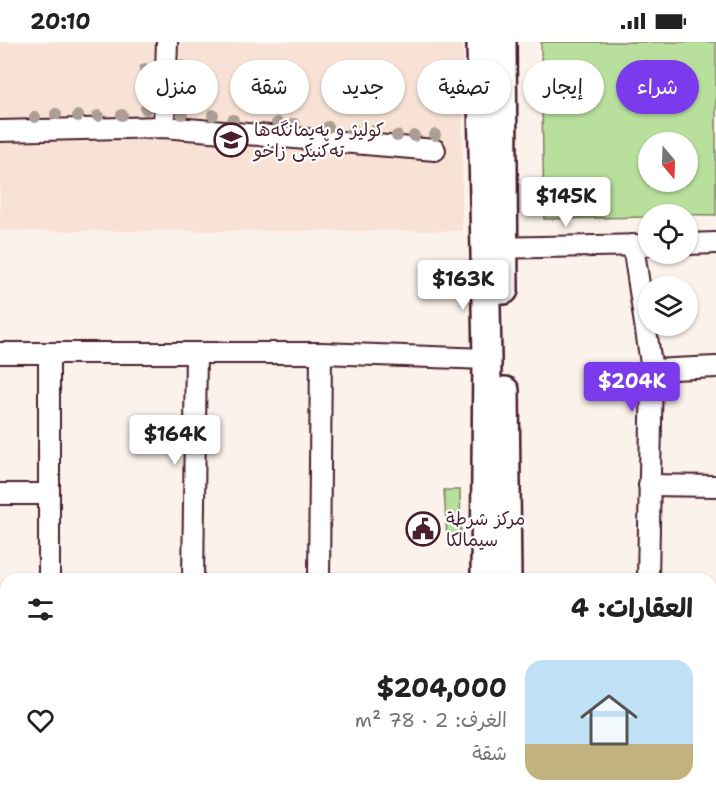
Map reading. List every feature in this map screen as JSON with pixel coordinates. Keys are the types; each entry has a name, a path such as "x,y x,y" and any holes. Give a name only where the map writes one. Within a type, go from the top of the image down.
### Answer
{"main road":[{"path":"481,42 494,248 507,573"},
{"path":"485,573 487,359 502,42"}],"street":[{"path":"165,128 167,42"},
{"path":"0,131 165,128 435,150"},
{"path":"698,244 716,243"},
{"path":"494,248 638,245"},
{"path":"643,264 652,370 648,573"},
{"path":"0,352 321,353 487,359"},
{"path":"49,353 49,573"},
{"path":"193,573 196,353"},
{"path":"319,573 321,353"},
{"path":"652,370 716,367"},
{"path":"649,485 716,486"},
{"path":"0,494 48,494"}],"shaded area":[{"name":"كوليژ و په‌يمانگه‌ها ته‌كنيكى زاخو","path":"0,42 463,42 463,60 417,60 417,114 463,114 462,231 0,231"}],"green space":[{"path":"541,42 716,42 716,215 698,215 698,204 638,204 638,217 544,219 542,114 604,114 604,60 541,60"},
{"path":"444,490 460,490 461,536 447,537"}],"place":[{"name":"كوليژ و په‌يمانگه‌ها ته‌كنيكى زاخو","path":"231,140"},
{"name":"مركز شرطة سيمالكا","path":"423,529"}]}
